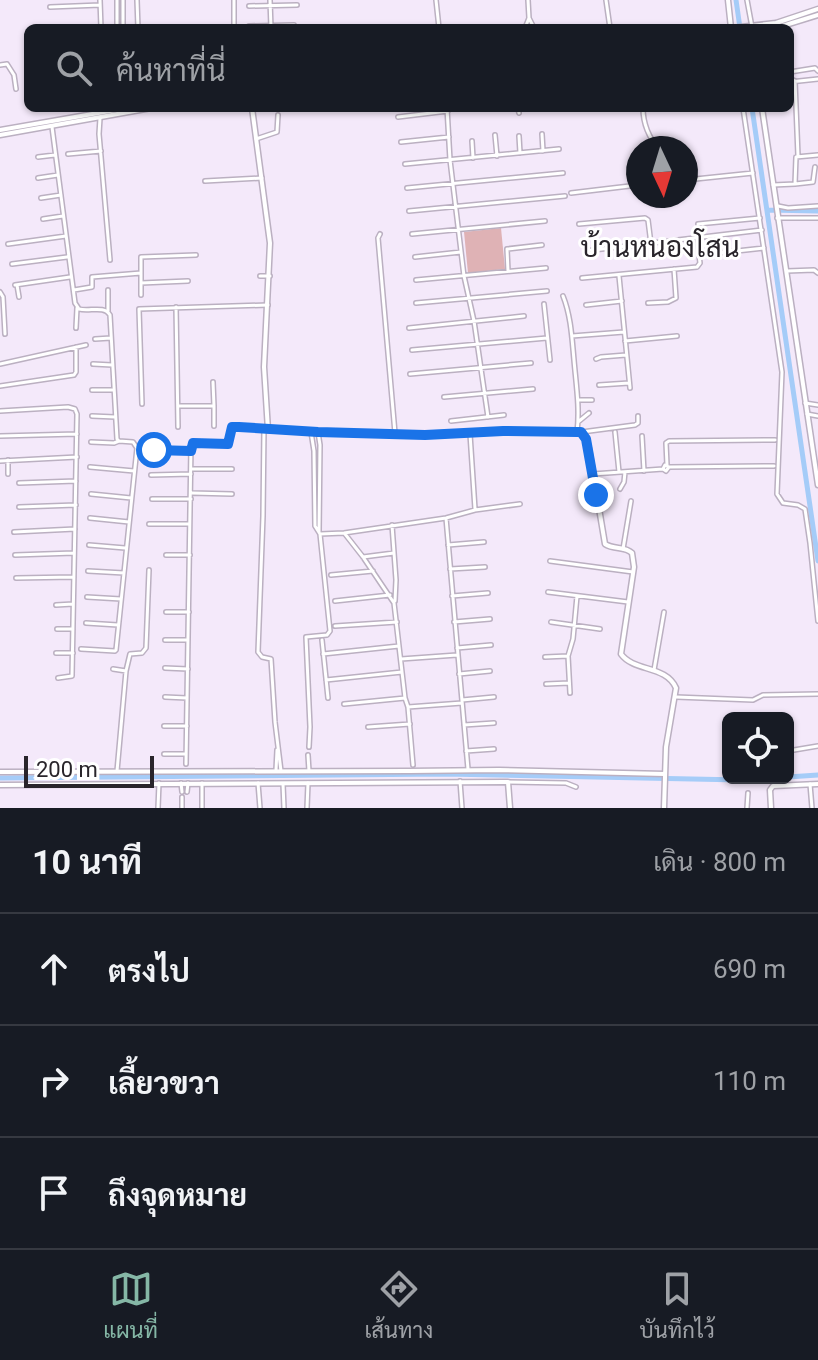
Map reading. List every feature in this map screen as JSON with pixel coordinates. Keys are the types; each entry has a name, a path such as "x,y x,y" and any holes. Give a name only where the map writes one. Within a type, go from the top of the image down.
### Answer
{"street":[{"path":"117,0 117,24"},
{"path":"123,0 123,24"},
{"path":"137,0 138,24"},
{"path":"234,0 234,24"},
{"path":"436,0 439,24"},
{"path":"528,0 532,24"},
{"path":"606,0 609,24"},
{"path":"728,0 731,24"},
{"path":"747,0 751,24"},
{"path":"50,7 100,2 101,24"},
{"path":"249,6 270,3 297,5"},
{"path":"270,3 271,24"},
{"path":"770,24 818,12"},
{"path":"786,24 818,12"},
{"path":"527,24 529,18"},
{"path":"0,65 7,64 11,68 16,89"},
{"path":"794,71 815,68 818,71"},
{"path":"794,82 818,79"},
{"path":"794,97 798,156 795,160 795,184"},
{"path":"52,124 106,112"},
{"path":"0,132 131,112"},
{"path":"253,112 270,243 258,652 262,657 271,659 277,750 280,754 278,771"},
{"path":"398,117 433,112"},
{"path":"447,112 464,276 488,417"},
{"path":"644,112 649,136"},
{"path":"744,112 782,372 777,494 783,503 805,509 818,621"},
{"path":"763,112 805,403 815,446 818,485"},
{"path":"256,139 277,132 278,115"},
{"path":"100,118 110,260"},
{"path":"52,124 77,306 76,328"},
{"path":"542,134 543,151"},
{"path":"495,135 497,156"},
{"path":"519,136 520,153"},
{"path":"401,142 449,137"},
{"path":"472,141 473,158"},
{"path":"405,164 559,149"},
{"path":"68,154 101,151"},
{"path":"38,157 56,155"},
{"path":"798,156 818,155"},
{"path":"773,185 813,182 815,167"},
{"path":"407,188 563,173"},
{"path":"698,179 753,173"},
{"path":"38,178 58,175"},
{"path":"205,181 262,178"},
{"path":"571,193 626,186"},
{"path":"41,198 61,195"},
{"path":"409,211 565,196"},
{"path":"776,206 818,206"},
{"path":"644,211 651,244"},
{"path":"43,219 64,216"},
{"path":"777,217 818,218"},
{"path":"579,224 645,218"},
{"path":"698,224 760,218"},
{"path":"412,234 545,221"},
{"path":"585,251 762,230"},
{"path":"380,234 395,434"},
{"path":"8,244 66,236"},
{"path":"582,278 699,266 697,238"},
{"path":"508,271 507,249 542,245"},
{"path":"699,255 764,248"},
{"path":"415,257 461,252"},
{"path":"141,295 141,257 196,255"},
{"path":"12,264 69,256"},
{"path":"416,280 546,268"},
{"path":"648,303 668,302 676,298 674,269"},
{"path":"785,272 814,270 818,273"},
{"path":"74,290 92,287 92,277 141,273"},
{"path":"599,385 629,385 619,275"},
{"path":"260,276 270,276"},
{"path":"19,297 16,285 72,277"},
{"path":"141,283 188,281"},
{"path":"108,290 119,441"},
{"path":"416,303 547,291"},
{"path":"0,292 5,334"},
{"path":"563,296 572,336 579,432 586,439 605,544 632,553 633,572 621,654 627,661 654,670 674,683 676,688 666,747 664,808"},
{"path":"586,305 622,301"},
{"path":"544,304 550,360"},
{"path":"142,404 139,309 268,305"},
{"path":"77,306 83,310 108,311"},
{"path":"176,307 178,427"},
{"path":"409,328 524,316"},
{"path":"572,336 624,332"},
{"path":"625,341 677,336"},
{"path":"95,339 111,338"},
{"path":"412,350 547,338"},
{"path":"0,364 86,345"},
{"path":"0,386 74,375 76,347"},
{"path":"596,359 626,355"},
{"path":"410,374 531,363"},
{"path":"93,364 112,365"},
{"path":"213,382 214,426"},
{"path":"444,397 533,389"},
{"path":"92,390 113,390"},
{"path":"578,400 592,400"},
{"path":"805,403 818,405"},
{"path":"178,406 214,406"},
{"path":"0,411 68,407 75,409 77,414 72,677 58,678"},
{"path":"578,422 589,413"},
{"path":"807,414 818,416"},
{"path":"451,421 504,415"},
{"path":"92,416 115,417"},
{"path":"186,764 193,443 228,444 232,427 395,434 579,432 635,425 638,416"},
{"path":"311,432 315,524 319,533"},
{"path":"309,747 306,637 327,635 330,631 326,573 319,533 318,432"},
{"path":"615,432 619,472"},
{"path":"0,436 77,434"},
{"path":"470,434 475,510"},
{"path":"642,436 644,471"},
{"path":"666,467 666,443 669,441 775,440"},
{"path":"81,649 116,651 137,448 136,443 91,442"},
{"path":"154,450 191,451"},
{"path":"0,461 77,457"},
{"path":"8,460 8,474"},
{"path":"593,474 666,467 774,466"},
{"path":"90,467 134,471"},
{"path":"191,469 232,469"},
{"path":"620,489 625,472"},
{"path":"151,475 191,474"},
{"path":"19,483 76,481"},
{"path":"191,493 232,494"},
{"path":"91,494 131,498"},
{"path":"152,499 191,499"},
{"path":"623,549 631,501"},
{"path":"319,533 344,533 520,504"},
{"path":"19,507 76,505"},
{"path":"90,518 129,522"},
{"path":"446,518 468,769"},
{"path":"149,524 190,524"},
{"path":"392,525 396,580 394,603 413,765"},
{"path":"14,532 75,529"},
{"path":"344,533 394,603"},
{"path":"448,545 484,542"},
{"path":"89,545 126,548"},
{"path":"15,555 74,553"},
{"path":"363,557 394,553"},
{"path":"166,555 190,555"},
{"path":"550,561 633,572"},
{"path":"450,569 485,567"},
{"path":"117,771 130,654 142,653 146,648 149,570"},
{"path":"88,571 124,573"},
{"path":"331,575 373,571"},
{"path":"16,578 74,577"},
{"path":"548,592 628,602"},
{"path":"452,596 488,593"},
{"path":"335,601 390,595"},
{"path":"570,693 568,656 577,596"},
{"path":"87,597 121,599"},
{"path":"56,605 73,604"},
{"path":"166,612 189,612"},
{"path":"654,670 664,612"},
{"path":"454,622 490,619"},
{"path":"335,626 397,622"},
{"path":"551,622 600,629"},
{"path":"86,623 119,625"},
{"path":"57,629 73,629"},
{"path":"165,640 188,640"},
{"path":"322,640 328,698"},
{"path":"457,648 491,645"},
{"path":"323,654 399,646"},
{"path":"56,653 73,653"},
{"path":"400,659 457,655"},
{"path":"545,657 568,656"},
{"path":"165,668 188,669"},
{"path":"113,669 126,671"},
{"path":"459,674 490,671"},
{"path":"326,680 402,672"},
{"path":"546,684 569,683"},
{"path":"675,697 753,700 763,695 818,694"},
{"path":"165,697 187,698"},
{"path":"408,707 494,697"},
{"path":"344,704 405,698"},
{"path":"464,725 494,723"},
{"path":"368,727 410,724"},
{"path":"164,726 187,726"},
{"path":"794,750 818,746"},
{"path":"466,751 494,749"},
{"path":"164,754 186,754"},
{"path":"308,755 309,771"},
{"path":"0,772 468,769 665,775"},
{"path":"460,781 462,808"},
{"path":"0,785 460,781 566,783 576,787"},
{"path":"508,782 510,808"},
{"path":"158,808 159,783"},
{"path":"182,806 185,783"},
{"path":"202,783 202,808"},
{"path":"258,783 260,808"},
{"path":"283,783 284,808"},
{"path":"307,808 308,783"},
{"path":"810,784 812,808"},
{"path":"771,808 771,787 818,784"},
{"path":"747,808 748,793"}],"shaded area":[{"path":"501,228 505,269 468,273 464,232"}],"waterway":[{"path":"736,0 739,24"},
{"path":"753,112 818,561"},
{"path":"768,210 818,211"},
{"path":"0,778 445,774 722,780"},
{"path":"794,777 818,775"}],"district":[{"name":"บ้านหนองโสน","path":"660,247"}],"route":[{"path":"154,450 191,451 193,443 228,444 232,427 425,435 503,431 581,432 589,449 596,495"}]}
